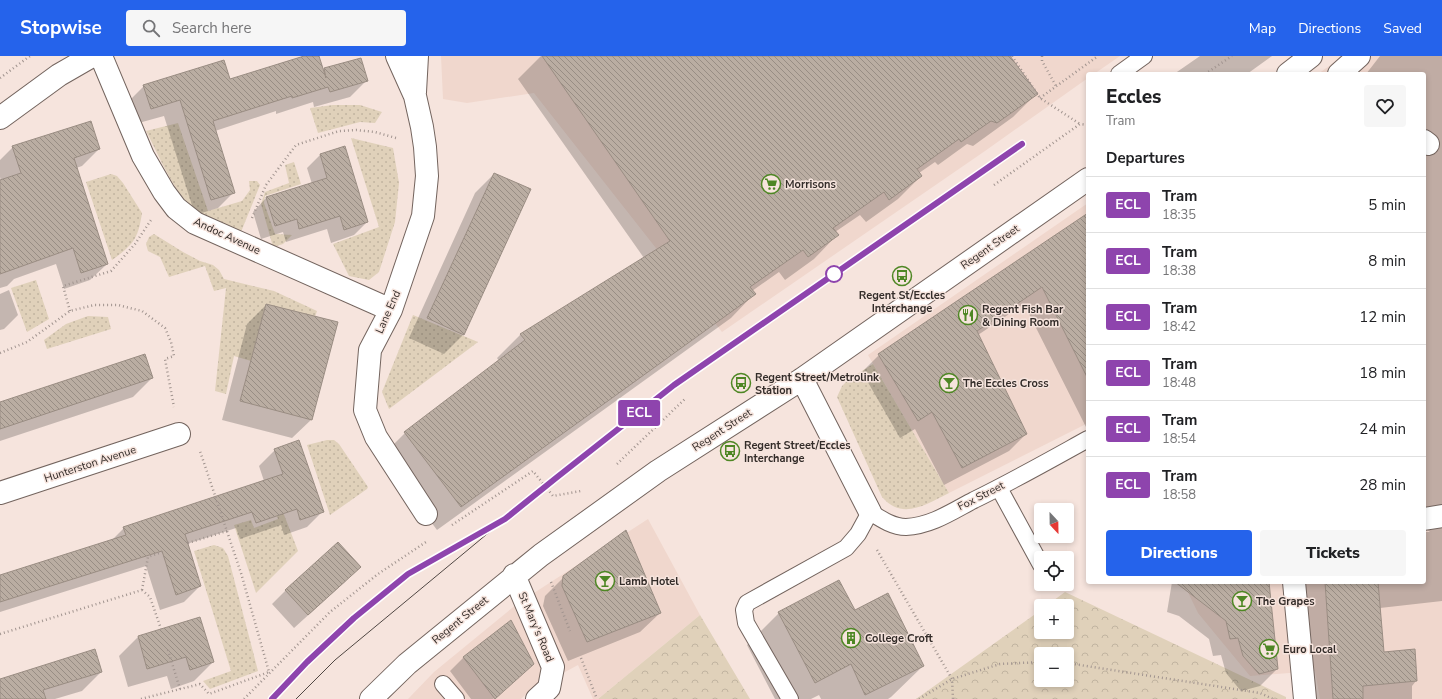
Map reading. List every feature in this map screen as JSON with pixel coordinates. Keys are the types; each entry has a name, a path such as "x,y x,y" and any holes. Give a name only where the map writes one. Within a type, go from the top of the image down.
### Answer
{"street":[{"path":"0,118 58,75 92,56"},
{"name":"Andoc Avenue","path":"101,56 143,156 176,208 195,223 391,310"},
{"name":"Lane End","path":"397,56 414,96 422,127 427,176 423,216 391,310 370,350 365,410 376,437 426,514"},
{"name":"Lane End","path":"414,96 417,56"},
{"path":"1291,72 1311,56"},
{"path":"1341,72 1358,56"},
{"name":"Regent Street","path":"371,699 407,664 514,575 541,555 658,471 802,379 1086,180"},
{"path":"802,379 870,512"},
{"name":"Hunterston Avenue","path":"0,493 179,434"},
{"path":"1426,518 1442,516"},
{"name":"St Mary's Road","path":"514,575 553,667 549,688 538,699"},
{"path":"1294,584 1305,699"}],"lane":[{"path":"1122,72 1144,56"},
{"name":"Fox Street","path":"870,512 886,522 905,527 922,525 999,488 1086,440"},
{"path":"999,488 1034,552"},
{"path":"790,699 746,623 744,610 748,603 846,548 858,534 870,512"},
{"path":"443,684 456,699"}],"path":[{"path":"0,78 30,56"},
{"path":"1012,56 1040,98 1080,124 1086,125"},
{"path":"1042,56 1042,61 1056,86"},
{"path":"1040,98 1098,56"},
{"path":"1208,72 1232,56"},
{"path":"994,185 1080,124"},
{"path":"241,244 266,185 296,145 339,131 356,130 375,132 425,147"},
{"path":"70,311 63,286 111,271 135,244 168,197"},
{"path":"0,353 27,342 70,311 94,305 118,305 142,311 165,328 171,342 174,356 165,359 179,434 194,430 241,573 269,672"},
{"path":"613,468 686,398"},
{"path":"244,699 269,672 330,612 378,574 533,471 553,496 590,490 603,511"},
{"path":"870,512 871,539 952,679 953,699"},
{"path":"426,514 439,533"},
{"path":"188,543 227,531"},
{"path":"142,590 148,557 162,552"},
{"path":"541,555 572,636"},
{"path":"142,590 150,597 161,629"},
{"path":"0,634 142,590"},
{"path":"168,650 180,689"},
{"path":"578,651 597,699"},
{"path":"919,699 952,679 1000,664 1034,662"},
{"path":"1074,664 1260,693 1273,699"},
{"path":"141,699 200,684 209,694 269,672"},
{"path":"1264,699 1268,696"}],"shaded area":[{"name":"Morrisons","path":"441,56 1120,56 1097,72 1086,72 1086,79 985,151 722,332 534,93 467,103 443,99"},
{"path":"1343,56 1442,56 1442,699 1320,699 1315,671 1250,676 1198,613 1184,584 1426,584 1426,72 1321,72"},
{"path":"1086,204 1086,424 949,493 868,355"},
{"path":"648,519 700,615 598,699 593,699 578,665 528,692 521,699 408,699 434,672 517,604"}],"green space":[{"path":"333,105 360,105 382,112 375,123 360,122 318,133 310,108"},
{"path":"178,123 208,211 242,201 250,190 249,181 257,181 260,185 241,232 217,224 204,217 185,200 170,178 146,131"},
{"path":"351,138 393,148 399,183 395,222 379,272 369,280 349,276 333,244 379,227"},
{"path":"294,162 301,184 265,196 264,203 275,234 292,235 283,244 273,247 261,204 265,192 289,183 285,165"},
{"path":"111,174 117,176 123,183 142,213 139,229 134,240 125,250 112,260 86,182"},
{"path":"154,234 200,261 213,265 219,270 224,279 274,291 317,311 315,317 266,304 251,361 234,356 226,394 215,391 226,288 214,291 205,266 169,277 160,257 148,251 146,244 149,237"},
{"path":"36,280 49,319 27,332 11,288"},
{"path":"413,315 478,342 389,409 382,392"},
{"path":"88,316 108,317 111,329 47,349 44,340 66,324"},
{"path":"873,364 949,493 932,502 915,508 906,509 898,508 890,504 882,497 837,397 842,386 849,379"},
{"path":"327,440 334,440 339,444 368,487 330,515 307,445"},
{"path":"283,512 298,551 256,593 234,525 251,520 254,528 278,519 276,513"},
{"path":"214,545 223,548 228,556 258,671 210,689 203,681 231,671 194,551"},
{"path":"1065,592 1286,697 1286,699 916,699 1034,615 1034,639 1074,639 1074,599 1056,599"},
{"path":"700,615 750,699 598,699"}],"building":[{"path":"304,56 319,56 326,78 324,68 361,58 368,81 330,92 328,87 292,98 292,96 213,121 235,193 211,200 180,100 151,109 143,85 224,60 230,79"},
{"name":"Morrisons","path":"542,56 1010,56 1038,94 997,123 991,121 961,142 959,139 917,169 922,176 889,200 884,192 833,228 839,235 808,257 803,250 750,287 756,294 461,507 404,432 525,340 520,334 670,241"},
{"path":"91,121 100,149 74,158 108,264 81,273 73,248 0,274 0,180 21,173 12,146"},
{"path":"345,146 368,222 344,230 340,216 299,229 297,219 275,226 266,197 327,178 320,154"},
{"path":"494,173 531,189 464,335 427,318"},
{"path":"1086,214 1086,375 1042,287 977,331 1027,434 962,468 932,412 918,421 878,354"},
{"path":"266,304 338,322 312,420 240,401"},
{"path":"145,354 153,378 0,429 0,402"},
{"path":"299,440 324,512 300,520 297,509 256,523 252,512 185,534 201,586 176,595 162,551 0,602 0,575 126,535 123,527 283,474 274,449"},
{"name":"Lamb Hotel","path":"626,530 661,613 587,642 562,586 563,576"},
{"path":"338,542 361,567 308,615 285,590"},
{"name":"College Croft","path":"839,580 855,610 888,593 924,666 865,695 851,664 815,683 778,612"},
{"path":"1178,584 1269,584 1278,669 1259,674 1243,656 1238,638 1230,639 1226,621"},
{"path":"1325,584 1378,584 1384,652 1415,649 1417,681 1363,686 1363,699 1333,699"},
{"path":"200,617 214,662 190,670 186,657 147,669 138,636"},
{"path":"511,620 534,664 495,699 463,657"},
{"path":"95,649 102,672 43,690 46,699 0,699 0,679"}],"tram line":[{"path":"296,699 335,660 545,486 674,385 1022,144"},
{"name":"ECL","path":"272,699 307,662 354,618 408,574 505,519 674,385 1022,144"},
{"path":"272,699 307,662 354,618 408,574 484,531"}],"place":[{"name":"Morrisons","path":"771,184"},
{"name":"Regent St/Eccles Interchange","path":"902,276"},
{"name":"Regent Fish Bar & Dining Room","path":"968,315"},
{"name":"Regent Street/Metrolink Station","path":"741,383"},
{"name":"The Eccles Cross","path":"949,383"},
{"name":"Regent Street/Eccles Interchange","path":"730,451"},
{"name":"Lamb Hotel","path":"605,581"},
{"name":"The Grapes","path":"1242,601"},
{"name":"College Croft","path":"851,638"},
{"name":"Euro Local","path":"1269,649"}]}
